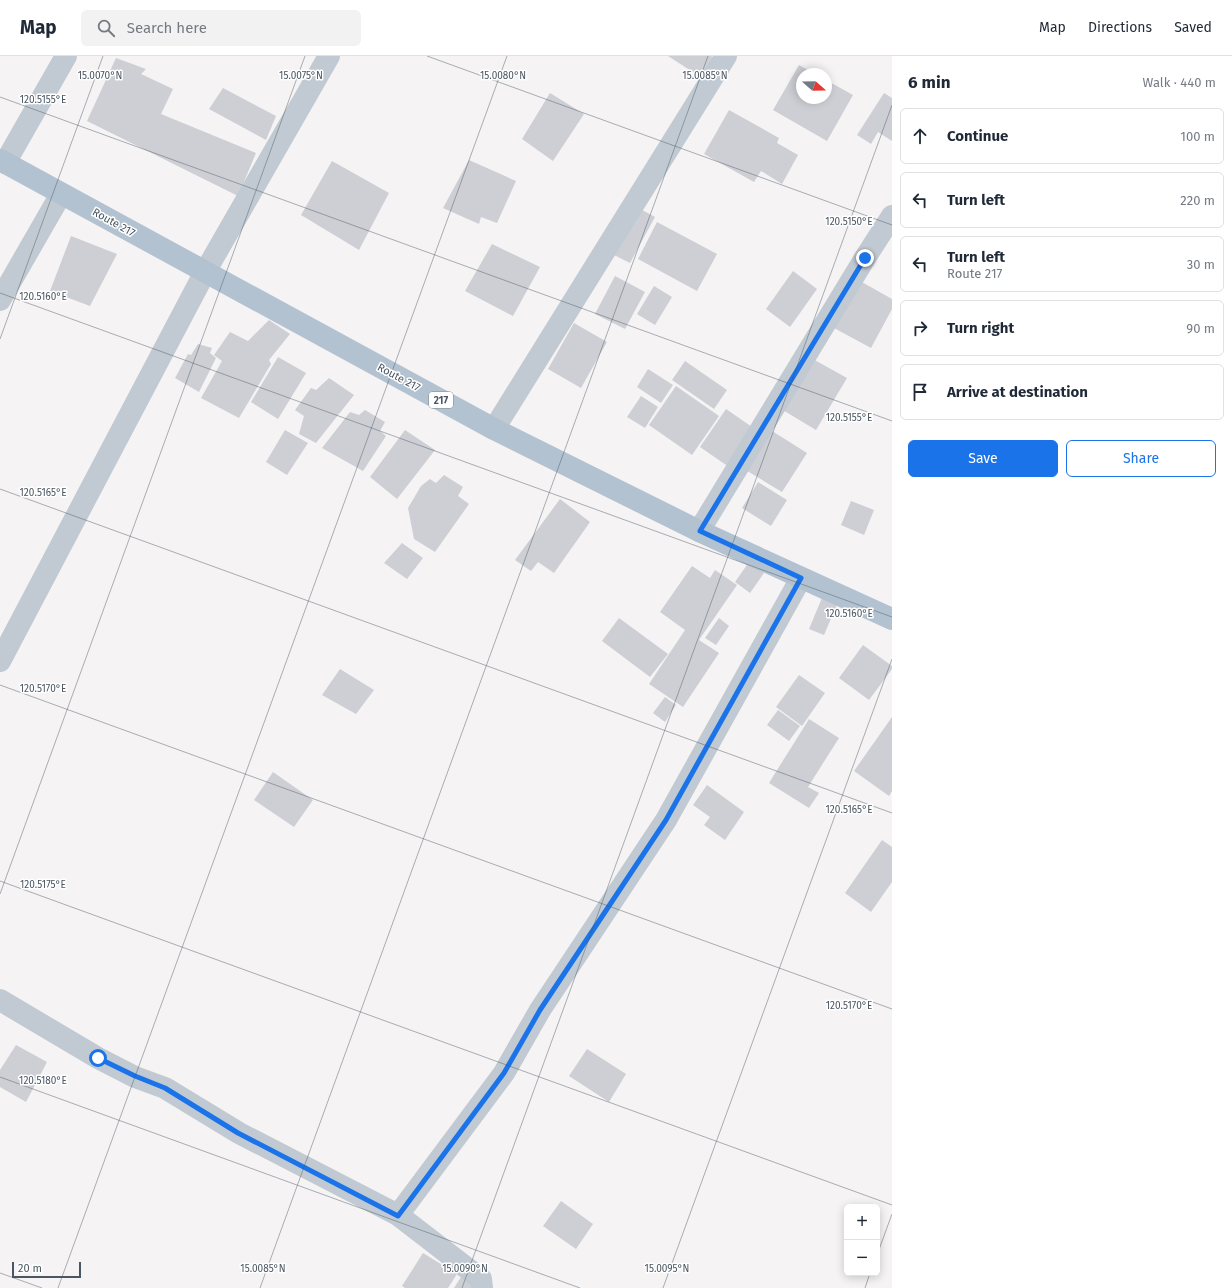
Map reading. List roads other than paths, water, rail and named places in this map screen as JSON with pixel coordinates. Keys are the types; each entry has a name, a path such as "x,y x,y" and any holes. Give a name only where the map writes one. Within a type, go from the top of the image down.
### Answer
{"main road":[{"name":"Route 217","path":"3,161 494,429 700,531 892,619"}],"street":[{"path":"3,161 66,56"},
{"path":"0,662 205,272 329,56"},
{"path":"494,429 726,56"},
{"path":"0,300 61,194"},
{"path":"700,531 892,216"},
{"path":"398,1216 504,1073 540,1010 666,820 801,578"},
{"path":"0,1000 98,1058 135,1076 165,1088 238,1133 398,1216 482,1279 482,1288"}]}
